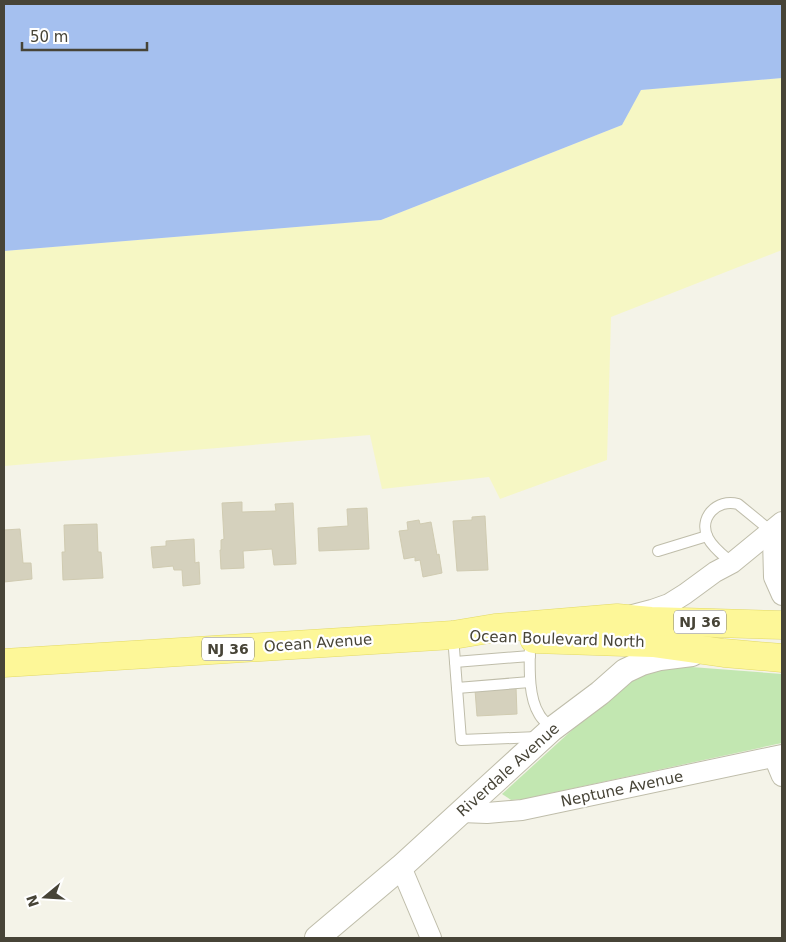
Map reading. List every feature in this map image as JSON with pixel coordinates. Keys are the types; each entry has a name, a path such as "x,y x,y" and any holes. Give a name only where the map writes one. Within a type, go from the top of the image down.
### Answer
{"main road":[{"name":"Ocean Boulevard North","path":"452,634 495,628 617,618 651,621 782,625"},
{"name":"Ocean Boulevard North","path":"452,634 530,647 653,643 724,653 782,658"},
{"name":"Ocean Avenue","path":"4,663 452,634"}],"street":[{"path":"617,618 652,610 668,604 714,572 732,563 777,526"},
{"path":"777,526 774,538 774,577 782,595"},
{"name":"Riverdale Avenue","path":"317,938 402,867 548,733 625,671 633,666 677,655 724,653"},
{"path":"778,756 782,776"},
{"name":"Neptune Avenue","path":"461,812 487,813 522,810 778,756"},
{"path":"402,867 431,938"}],"lane":[{"path":"732,563 711,543 707,536 706,520 709,512 716,506 731,502 738,504 777,526"},
{"path":"658,551 707,536"},
{"path":"452,634 461,740 548,733 538,714 530,682 530,647 455,662"},
{"path":"457,688 530,682"}],"shaded area":[{"path":"678,666 782,674 782,743 524,799 511,800 502,794 618,688 642,672"}],"sand":[{"path":"782,78 782,250 611,317 607,460 500,499 489,477 382,489 370,435 4,466 4,251 381,220 622,125 640,90"}],"water":[{"path":"4,4 782,4 782,78 641,90 622,125 381,220 4,251"}],"building":[{"path":"242,502 242,512 276,511 275,504 293,503 296,564 274,565 272,549 243,551 244,568 221,569 221,540 224,539 222,503"},
{"path":"367,508 369,549 319,551 318,528 348,526 347,509"},
{"path":"485,516 488,570 457,571 453,521 472,520 472,517"},
{"path":"419,520 420,524 431,522 442,573 423,577 420,560 415,561 415,557 404,559 399,531 408,530 407,522"},
{"path":"97,524 98,552 101,552 103,578 63,580 62,552 65,552 64,525"},
{"path":"20,529 23,563 31,563 32,579 4,582 4,530"},
{"path":"194,539 195,563 199,562 200,584 183,586 182,570 174,570 173,566 153,568 151,547 166,546 166,541"},
{"path":"516,687 517,714 477,716 475,690"}]}
